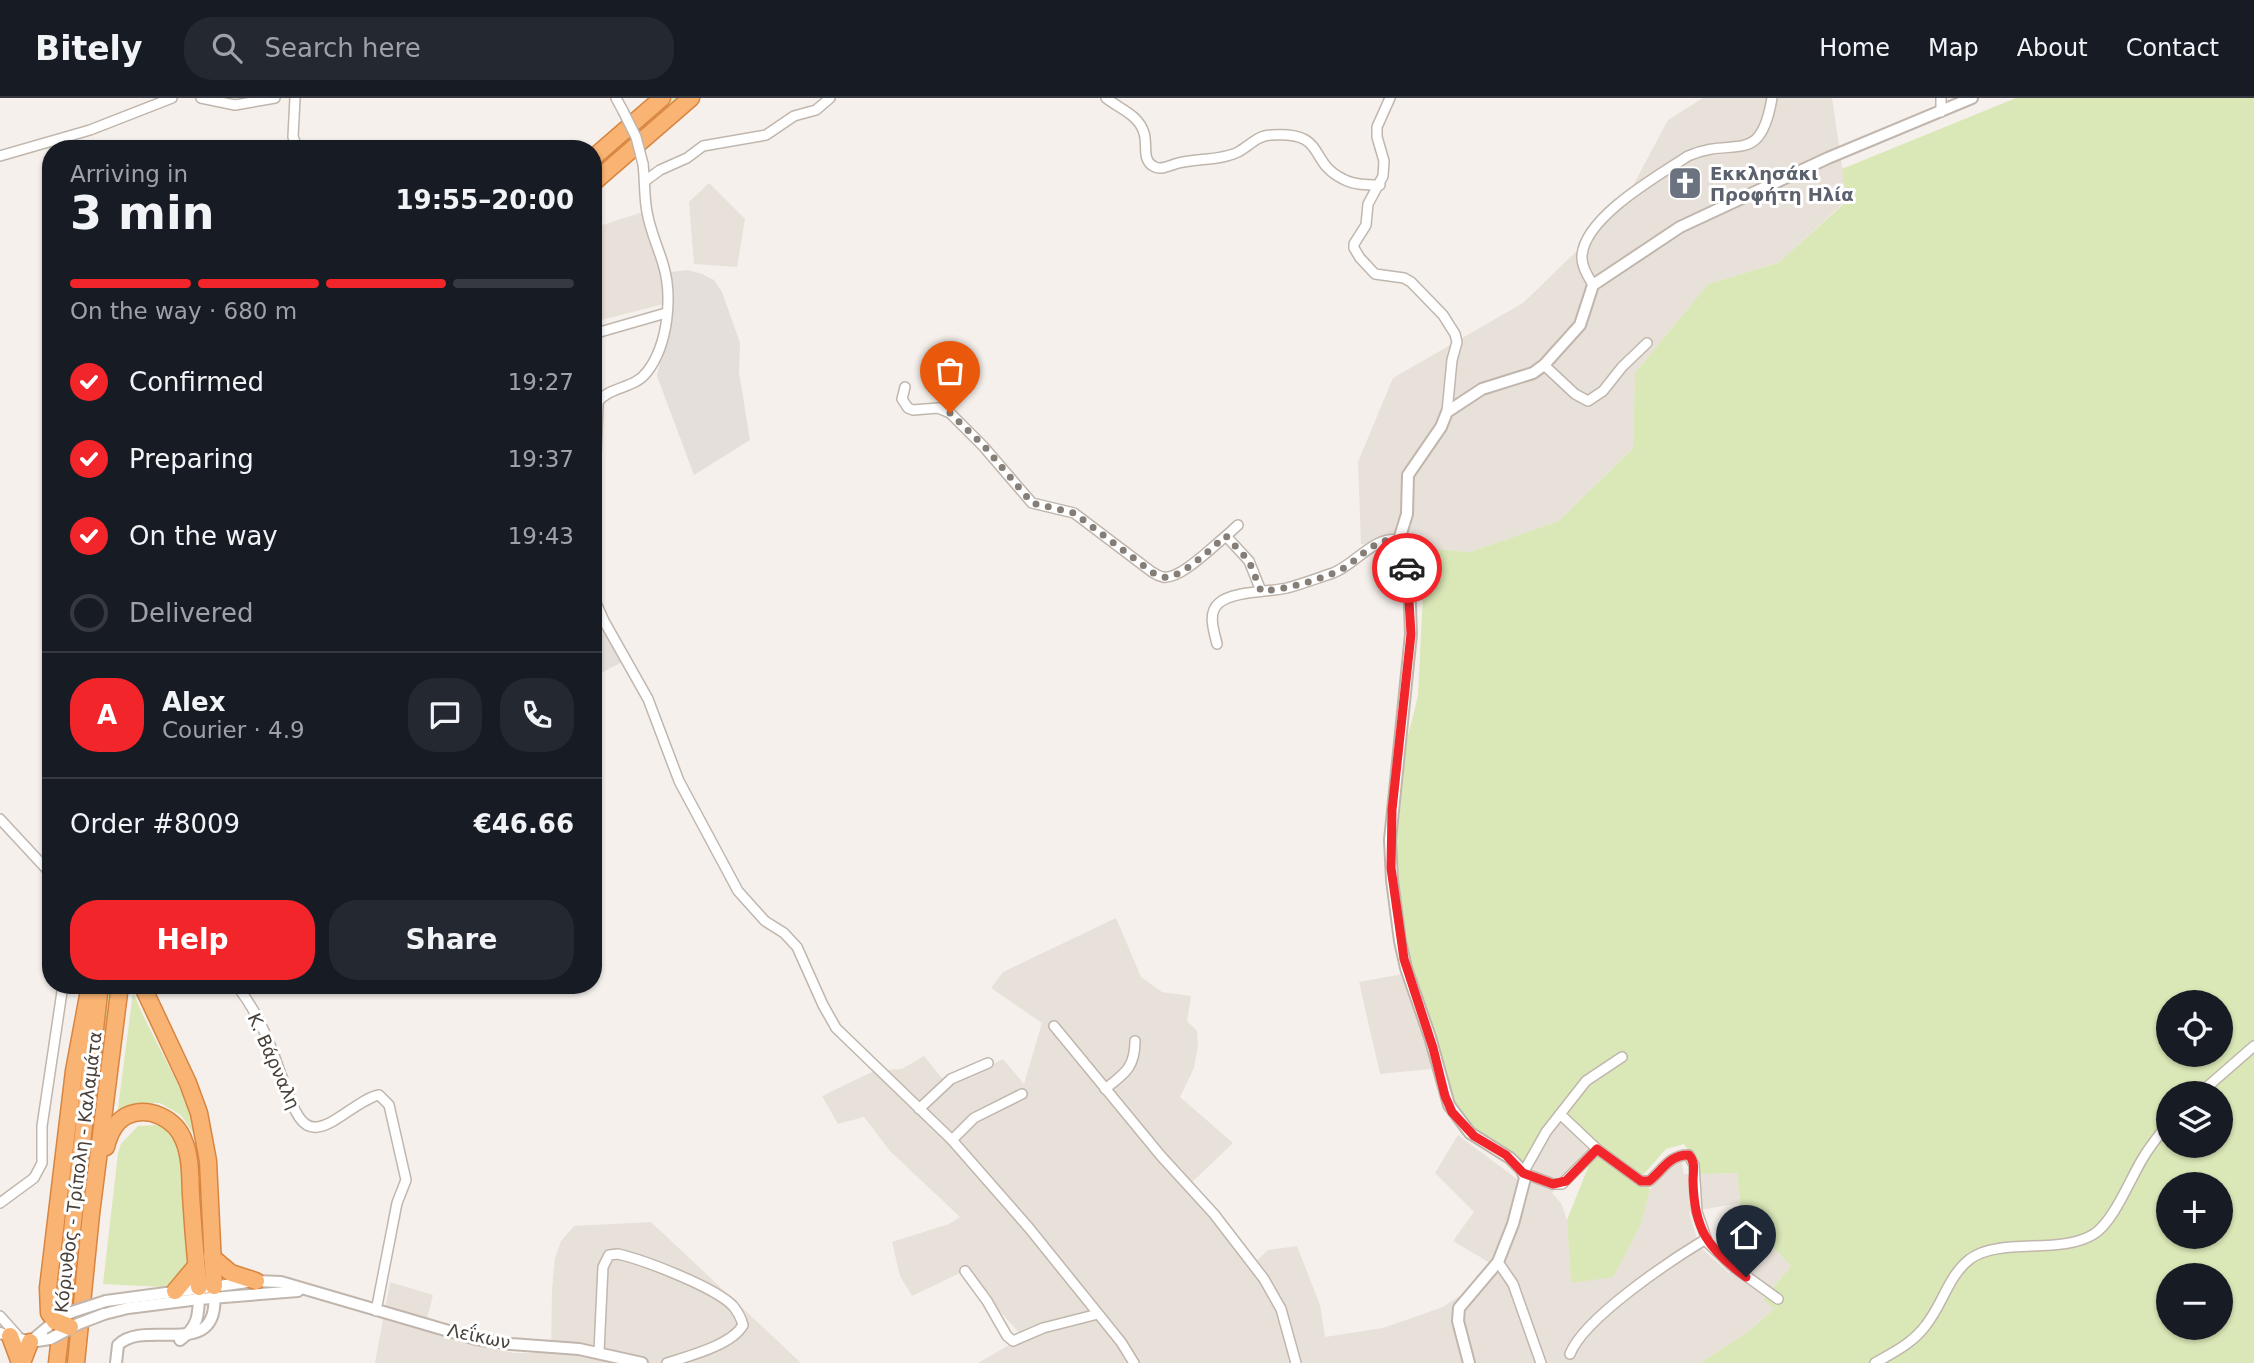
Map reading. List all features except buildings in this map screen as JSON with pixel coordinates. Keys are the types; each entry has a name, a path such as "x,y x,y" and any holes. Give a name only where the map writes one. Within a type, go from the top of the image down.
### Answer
{"highway":[{"path":"602,150 662,98"},
{"path":"602,175 691,98"},
{"path":"63,1324 49,1313 48,1288 74,1070 88,994"},
{"name":"Κόρινθος - Τρίπολη - Καλαμάτα","path":"57,1363 99,994"},
{"name":"Κόρινθος - Τρίπολη - Καλαμάτα","path":"76,1363 91,1214 119,994"},
{"path":"146,994 196,1100 208,1161 212,1257 207,1292"},
{"path":"91,1214 107,1141 114,1127 126,1116 142,1112 162,1117 177,1129 187,1150 196,1266 207,1292"},
{"path":"212,1257 231,1273 256,1281"},
{"path":"175,1291 196,1266"},
{"path":"15,1337 21,1363"}],"street":[{"path":"53,140 112,122 172,98"},
{"path":"201,98 235,104 275,98"},
{"path":"294,140 295,98"},
{"path":"602,399 610,392 634,384 645,375 659,352 668,298 666,277 647,214 643,164 636,137 616,98"},
{"path":"645,181 703,146 766,135 794,116 816,110 830,98"},
{"path":"1106,98 1137,120 1144,133 1146,159 1152,166 1160,168 1228,156 1269,135 1298,136 1308,139 1322,161 1342,179 1359,184 1380,185"},
{"path":"1390,98 1377,127 1384,161 1380,185 1368,204 1366,225 1354,248 1375,274 1404,278 1411,282 1452,326 1457,342 1452,360 1447,412 1441,427 1408,475 1407,513 1399,540 1409,581 1411,634 1390,840 1392,880 1402,953 1430,1037 1448,1105 1471,1133 1506,1155 1523,1173 1553,1184 1562,1184 1597,1149"},
{"path":"1593,285 1584,270 1581,257 1586,241 1598,225 1618,205 1688,156 1700,150 1725,149 1753,142 1766,127 1772,98"},
{"path":"1941,98 1941,112"},
{"path":"1447,412 1482,389 1533,373 1544,365 1580,324 1593,285 1680,227 1828,158 1972,98"},
{"path":"0,156 42,143"},
{"path":"602,331 666,313"},
{"path":"1544,365 1575,394 1588,401 1603,391 1622,367 1647,343"},
{"path":"905,387 902,399 908,408 938,408 950,413 984,446 1032,503 1074,513 1163,578 1174,576 1188,567 1238,525"},
{"path":"1226,536 1249,561 1261,591"},
{"path":"1217,644 1212,619 1213,610 1218,603 1261,591 1292,587 1337,572 1384,540 1399,540"},
{"path":"602,616 648,699 679,781 738,891 765,921 784,933 797,947 822,1005 836,1028 952,1140 1029,1228 1134,1363"},
{"path":"0,819 42,864"},
{"path":"0,1203 34,1178 42,1163 42,1126 62,994"},
{"name":"Κ. Βάρναλη","path":"243,994 276,1059 291,1101 299,1117 307,1125 317,1127 325,1124 370,1096 379,1095 389,1105 406,1181 397,1203 376,1311"},
{"path":"1054,1026 1161,1156 1214,1214 1264,1279 1280,1309 1296,1363"},
{"path":"1105,1089 1128,1070 1135,1056 1135,1041"},
{"path":"2214,1081 2254,1046"},
{"path":"1469,1363 1457,1315 1464,1301 1498,1262 1524,1190 1523,1173 1560,1114 1586,1081 1622,1058"},
{"path":"919,1109 951,1079 988,1063"},
{"path":"952,1140 974,1118 1022,1094"},
{"path":"1560,1114 1597,1149 1641,1181 1649,1181 1675,1158 1689,1155 1694,1165 1697,1212 1706,1239 1731,1265 1778,1300"},
{"path":"1875,1363 1907,1345 1919,1334 1959,1269 1972,1257 1986,1251 2072,1242 2091,1236 2103,1227 2156,1140"},
{"path":"1570,1354 1582,1334 1652,1274 1706,1239"},
{"path":"599,1352 602,1269 607,1257 618,1254 707,1288 733,1306 741,1317 743,1325 734,1335 709,1348 667,1363"},
{"path":"1498,1262 1513,1284 1539,1360 1526,1363"},
{"path":"965,1271 994,1311 1007,1336 1013,1340 1043,1328 1098,1314"},
{"name":"Λεΐκων","path":"15,1337 128,1308 256,1281 293,1284 376,1311 486,1340 569,1347 642,1363"},
{"name":"Λεΐκων","path":"15,1337 50,1339 72,1312 106,1301 175,1291 319,1293"},
{"path":"116,1363 118,1345 128,1337 191,1340 205,1331 213,1316 207,1292"},
{"path":"0,1316 15,1337"}],"shaded area":[{"path":"1703,98 1832,98 1847,200 1778,263 1708,284 1635,373 1633,448 1559,521 1470,552 1361,544 1358,462 1393,378 1523,303 1621,208 1668,120"},
{"path":"709,183 745,219 737,267 694,264 689,202"},
{"path":"643,212 663,274 664,304 602,320 602,225"},
{"path":"688,270 714,280 722,292 740,343 739,372 750,440 694,475 657,376 672,308 671,272"},
{"path":"604,630 622,662 602,672"},
{"path":"1116,918 1141,977 1162,992 1191,996 1187,1021 1197,1031 1198,1045 1194,1068 1180,1097 1233,1143 1186,1188 1250,1267 1268,1250 1297,1246 1320,1305 1325,1337 1383,1328 1443,1307 1500,1269 1453,1241 1474,1212 1435,1173 1458,1135 1525,1185 1543,1145 1560,1122 1591,1152 1552,1193 1561,1203 1567,1220 1571,1283 1641,1224 1650,1190 1667,1163 1681,1159 1684,1174 1737,1173 1740,1203 1689,1212 1699,1246 1729,1273 1768,1242 1791,1266 1763,1298 1775,1308 1745,1334 1700,1363 978,1363 1023,1337 964,1271 912,1296 900,1276 892,1242 949,1224 960,1217 890,1151 864,1117 838,1124 822,1096 874,1071 902,1069 924,1056 949,1087 1003,1059 1024,1084 1042,1023 991,988 1003,972"},
{"path":"1403,974 1421,1022 1431,1069 1380,1074 1359,982"},
{"path":"651,1222 801,1363 375,1363 390,1282 433,1295 424,1330 459,1342 514,1353 551,1353 552,1289 555,1258 561,1241 574,1226"}],"green space":[{"path":"673,98 680,98 602,166 602,159"},
{"path":"2016,98 2254,98 2254,1363 1700,1363 1745,1334 1774,1309 1763,1299 1791,1266 1768,1242 1761,1247 1738,1215 1740,1203 1737,1173 1696,1174 1695,1161 1684,1144 1666,1149 1643,1175 1650,1190 1641,1224 1613,1277 1571,1283 1567,1220 1597,1145 1564,1114 1524,1168 1478,1138 1448,1100 1436,1036 1409,961 1396,871 1395,832 1402,759 1418,696 1423,594 1419,548 1470,552 1559,521 1633,448 1635,373 1708,284 1778,263 1847,201 1842,169"},
{"path":"106,994 111,994 69,1363 64,1363"},
{"path":"134,994 177,1082 197,1139 181,1115 160,1103 137,1103 126,1108 116,1124"},
{"path":"138,1126 165,1127 173,1134 183,1153 190,1265 176,1282 163,1287 103,1284 121,1144"}],"way so far":[{"path":"950,413 984,446 1032,503 1074,513 1163,578 1174,576 1188,567 1226,536 1245,554 1261,591 1292,587 1337,572 1384,540 1399,540 1407,568"}],"place":[{"name":"Εκκλησάκι Προφήτη Ηλία","path":"1685,183"}],"route":[{"path":"1407,568 1411,634 1393,798 1391,868 1406,968 1430,1037 1448,1105 1474,1136 1506,1155 1523,1173 1553,1184 1566,1181 1597,1149 1641,1181 1649,1181 1675,1158 1689,1155 1694,1165 1697,1212 1706,1239 1715,1251 1746,1277"}]}
